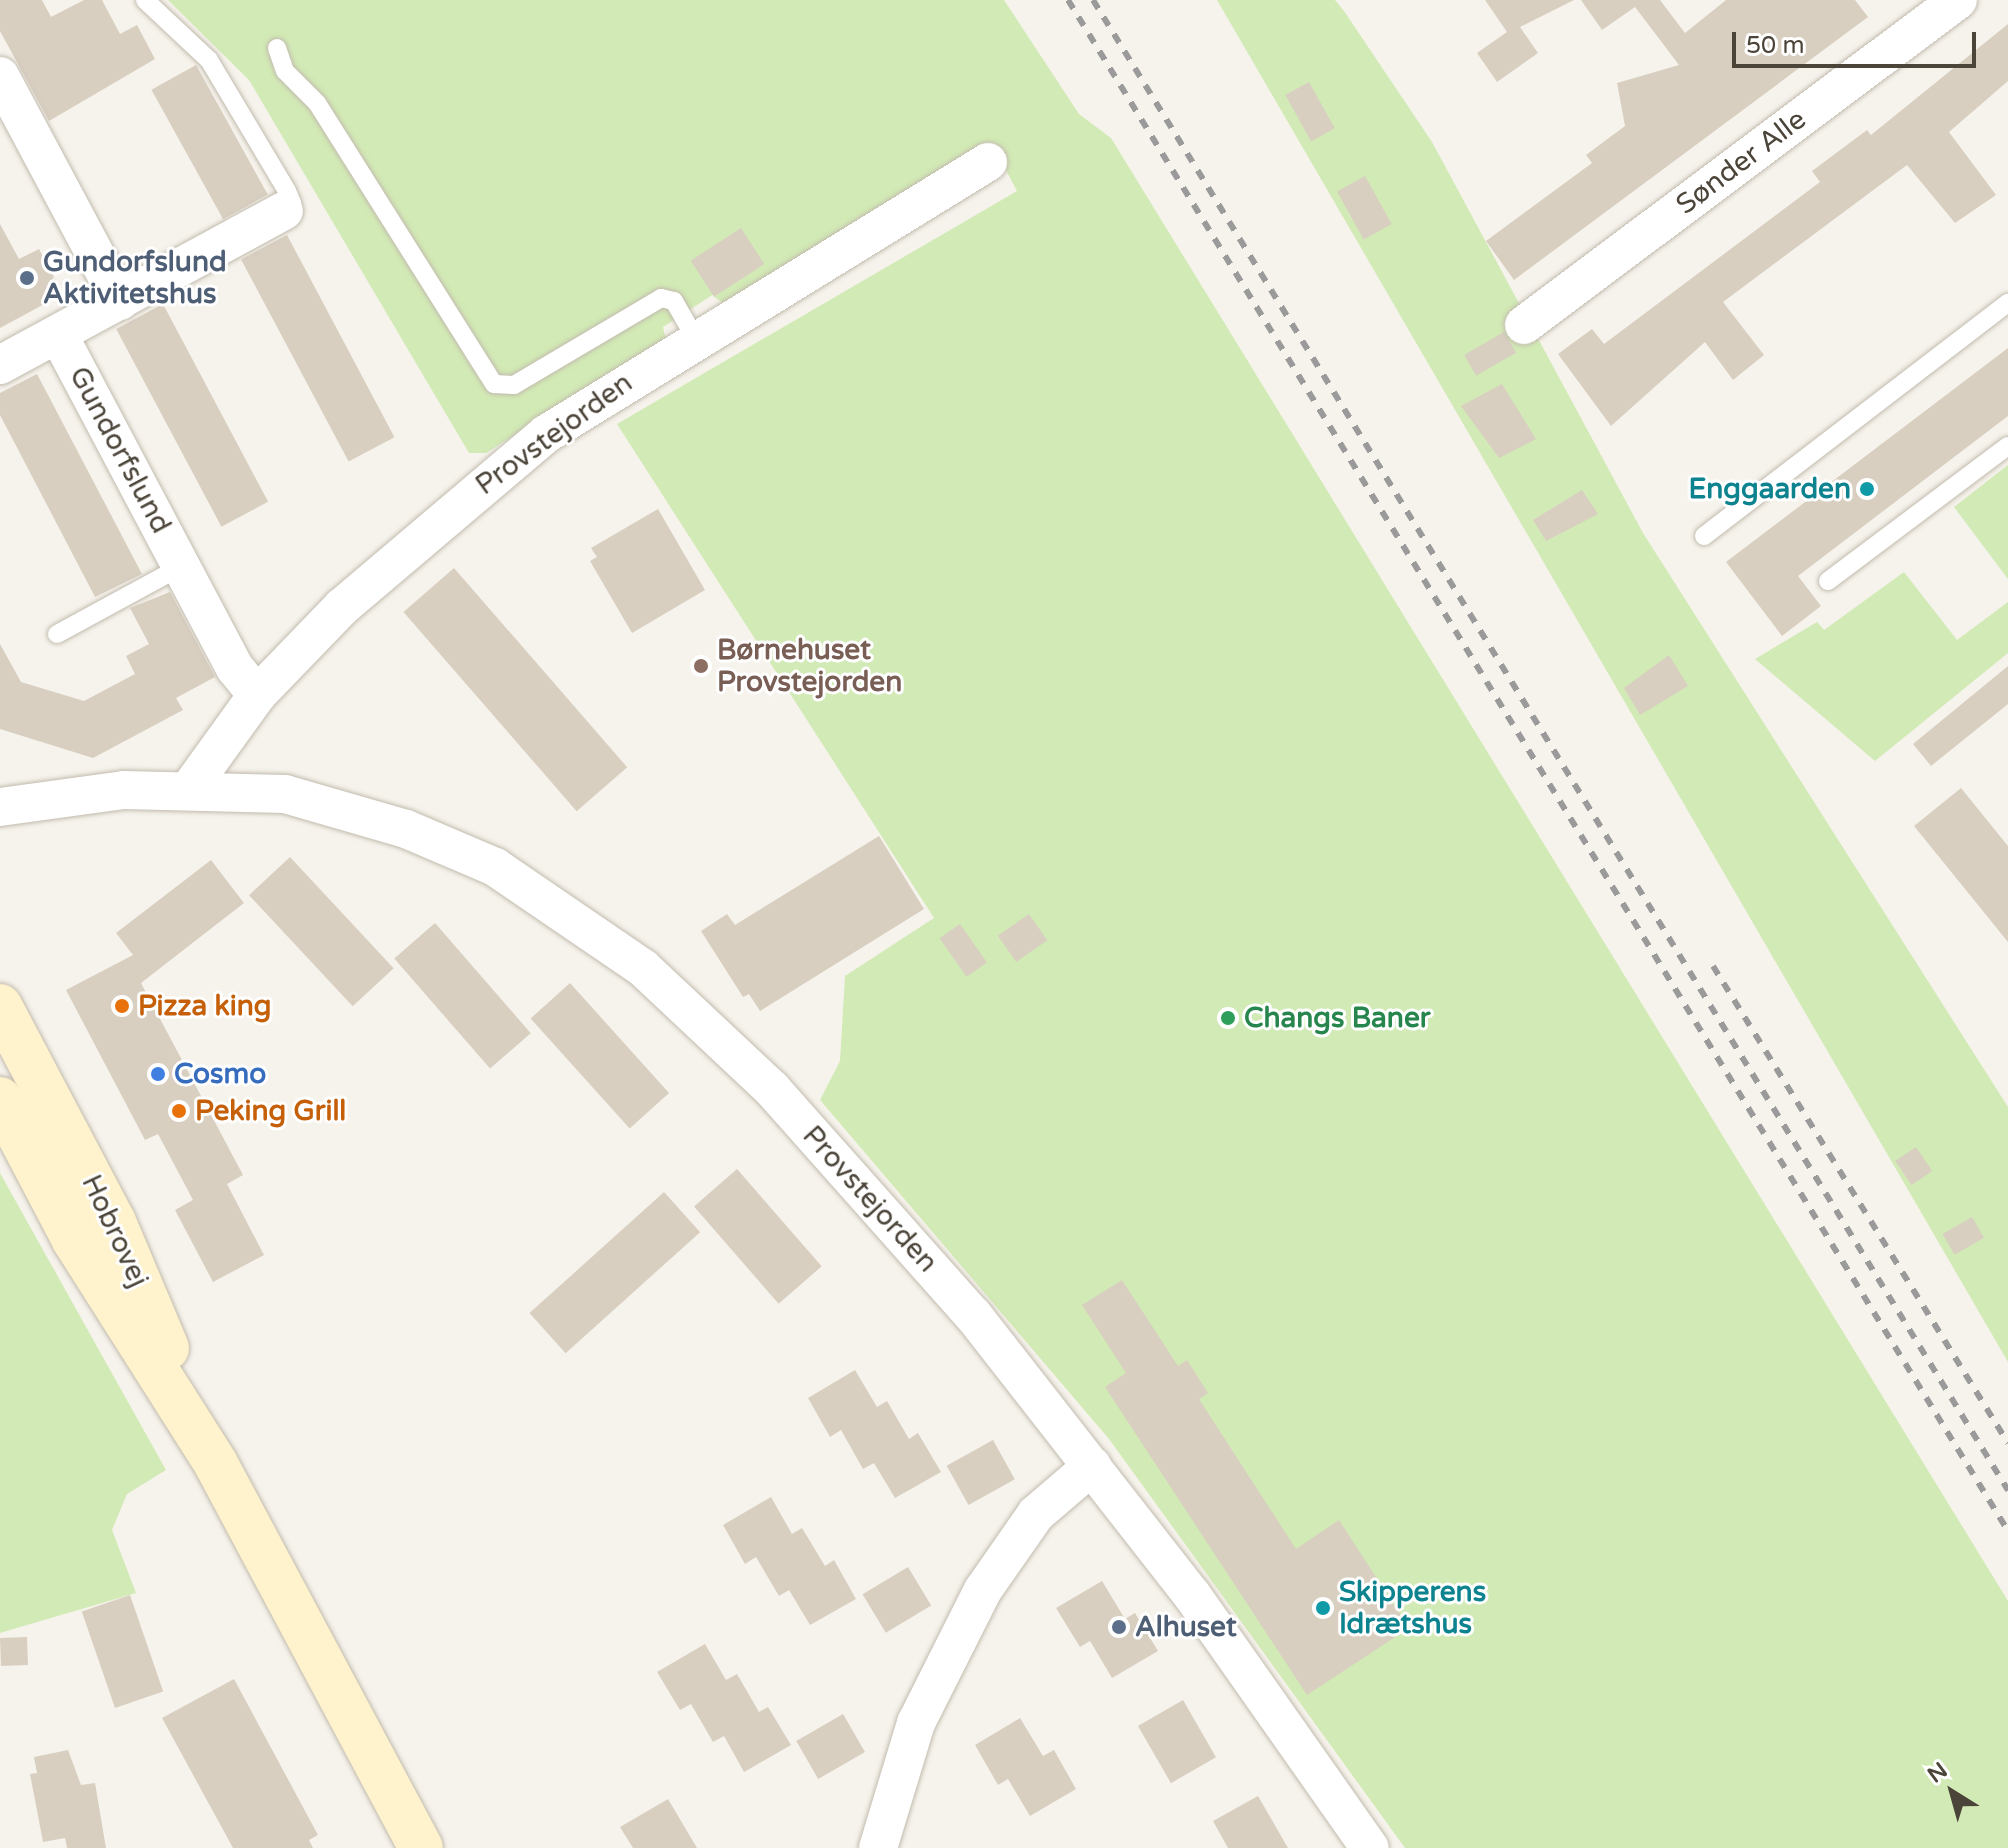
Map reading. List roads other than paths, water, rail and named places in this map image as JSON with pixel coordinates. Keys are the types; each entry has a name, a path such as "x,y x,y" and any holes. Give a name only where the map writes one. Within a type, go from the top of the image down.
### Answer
{"main road":[{"name":"Hobrovej","path":"0,1006 114,1222 216,1464"},
{"name":"Hobrovej","path":"0,1100 74,1240 216,1464 421,1848"}],"street":[{"name":"Sønder Alle","path":"1524,325 1958,0"},
{"path":"0,76 120,301"},
{"name":"Provstejorden","path":"190,788 257,695 446,514 546,434 695,338 988,162"},
{"name":"Gundorfslund","path":"0,365 284,211"},
{"name":"Gundorfslund","path":"58,334 182,566 257,695"},
{"name":"Provstejorden","path":"0,807 190,788 285,794 406,829 495,867 643,968 772,1089 973,1315 1092,1466 1370,1848"},
{"path":"0,1100 39,1079"},
{"path":"878,1848 916,1723 983,1590 1036,1514 1092,1466"}],"lane":[{"name":"Gundorfslund","path":"145,0 209,60 287,191 292,203 284,211"},
{"path":"277,48 494,384 514,385 661,298 674,301 695,338"},
{"path":"1704,536 2008,303"},
{"path":"1828,581 2008,446"},
{"name":"Gundorfslund","path":"57,634 182,566"}],"railway":[{"path":"1068,0 2008,1531"},
{"path":"1093,0 2008,1490"},
{"path":"1713,966 2008,1443"}],"place":[{"name":"Gundorfslund Aktivitetshus","path":"27,278"},
{"name":"Enggaarden","path":"1867,489"},
{"name":"Børnehuset Provstejorden","path":"701,666"},
{"name":"Pizza king","path":"122,1006"},
{"name":"Changs Baner","path":"1228,1018"},
{"name":"Cosmo","path":"158,1074"},
{"name":"Peking Grill","path":"179,1111"},
{"name":"Skipperens Idrætshus","path":"1323,1608"},
{"name":"Alhuset","path":"1119,1627"}]}
